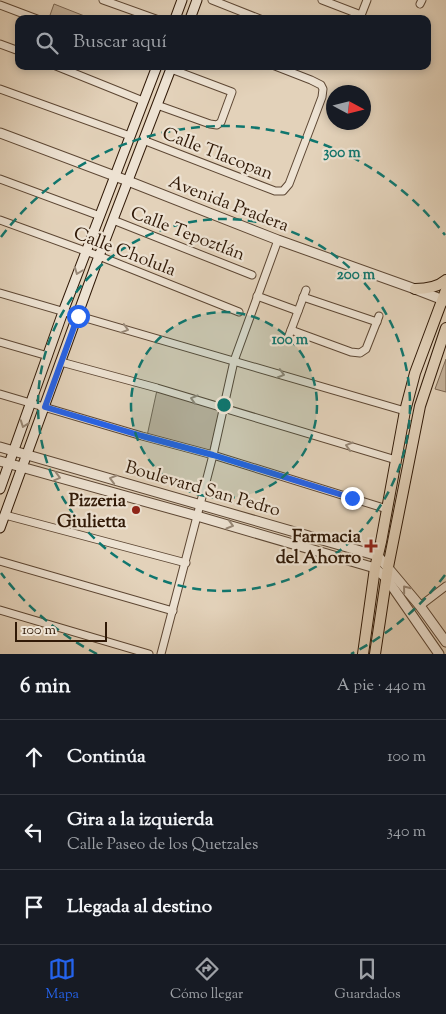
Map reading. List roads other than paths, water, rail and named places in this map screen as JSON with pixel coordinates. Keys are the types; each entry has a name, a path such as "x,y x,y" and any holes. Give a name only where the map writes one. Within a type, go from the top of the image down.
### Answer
{"main road":[{"path":"415,289 435,286 446,280"},
{"path":"363,654 375,568 405,411 416,373 445,297"},
{"path":"375,654 388,567 420,406 446,328"}],"street":[{"path":"103,0 145,15"},
{"path":"176,15 182,0"},
{"path":"191,15 197,0"},
{"path":"212,0 250,15"},
{"path":"322,0 356,15"},
{"path":"362,15 368,0"},
{"path":"0,5 26,15"},
{"path":"0,44 15,50"},
{"path":"66,70 143,101"},
{"path":"0,489 63,312 155,70"},
{"path":"0,528 99,256 170,70"},
{"path":"157,104 210,124 217,125 221,122 232,92 178,70"},
{"name":"Calle Tlacopan","path":"143,140 275,191 283,191 289,184 323,92 321,86 311,80 285,70"},
{"path":"0,89 130,136"},
{"name":"Avenida Pradera","path":"0,133 278,240 415,289 445,297"},
{"path":"0,179 100,216"},
{"name":"Calle Cholula","path":"0,220 99,256 239,312"},
{"name":"Calle Tepoztlán","path":"113,220 252,275"},
{"path":"162,654 213,455 234,360 278,240"},
{"path":"0,293 405,411"},
{"path":"288,338 304,293 378,319 364,352 360,354 291,330"},
{"path":"257,296 298,311"},
{"path":"0,342 48,356"},
{"path":"61,362 157,388 396,460"},
{"path":"0,394 213,455 387,509"},
{"name":"Boulevard San Pedro","path":"0,447 378,556"},
{"name":"Boulevard San Pedro","path":"0,461 375,568 387,579 439,654"},
{"path":"5,515 186,563"},
{"path":"378,556 420,606 446,642"},
{"path":"0,561 173,611"},
{"path":"420,606 446,586"},
{"path":"0,610 149,654"}],"place":[{"name":"Pizzeria Giulietta","path":"136,510"},
{"name":"Farmacia del Ahorro","path":"371,546"}]}
